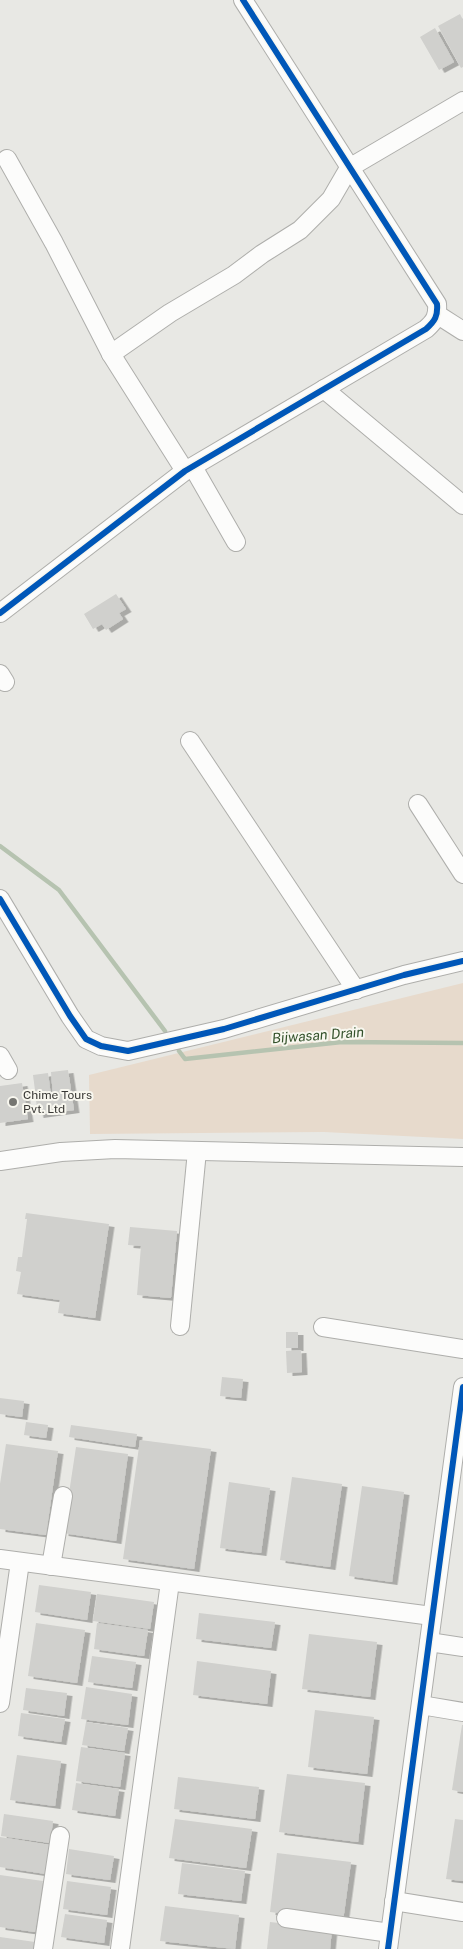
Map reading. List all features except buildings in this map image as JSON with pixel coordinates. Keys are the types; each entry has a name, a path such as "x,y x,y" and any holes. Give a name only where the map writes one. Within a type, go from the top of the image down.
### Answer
{"street":[{"path":"0,613 189,469 426,329 434,322 438,315 437,304 243,0"},
{"path":"110,354 170,313 234,276 262,254 300,230 331,199 349,168 463,101"},
{"path":"7,160 54,243 110,354 189,469 236,542"},
{"path":"438,315 463,331"},
{"path":"324,389 463,505"},
{"path":"190,741 356,990"},
{"path":"418,804 463,874"},
{"path":"0,898 70,1016 86,1039 101,1046 128,1051 224,1030 404,975 463,961"},
{"path":"0,1150 70,1140 463,1145"},
{"path":"0,1161 90,1150 463,1157"},
{"path":"180,1326 197,1151"},
{"path":"322,1327 463,1349"},
{"path":"286,1918 389,1941 463,1387"},
{"path":"51,1566 63,1496"},
{"path":"0,1560 432,1616"},
{"path":"0,1703 20,1562"},
{"path":"120,1949 170,1582"},
{"path":"429,1642 463,1647"},
{"path":"421,1705 463,1712"},
{"path":"42,1949 60,1836"},
{"path":"394,1901 463,1912"}],"shaded area":[{"path":"463,983 463,1139 324,1132 90,1134 89,1075"}],"waterway":[{"name":"Bijwasan Drain","path":"0,846 59,890 165,1031"},
{"name":"Bijwasan Drain","path":"179,1051 185,1059 342,1042 463,1043"}],"cycle path":[{"path":"0,613 185,471 426,329 435,318 437,304 243,0"},
{"path":"0,899 70,1016 86,1039 101,1046 128,1051 224,1029 404,975 463,961"},
{"path":"388,1949 463,1387"}],"place":[{"name":"Chime Tours Pvt. Ltd","path":"13,1102"}]}
